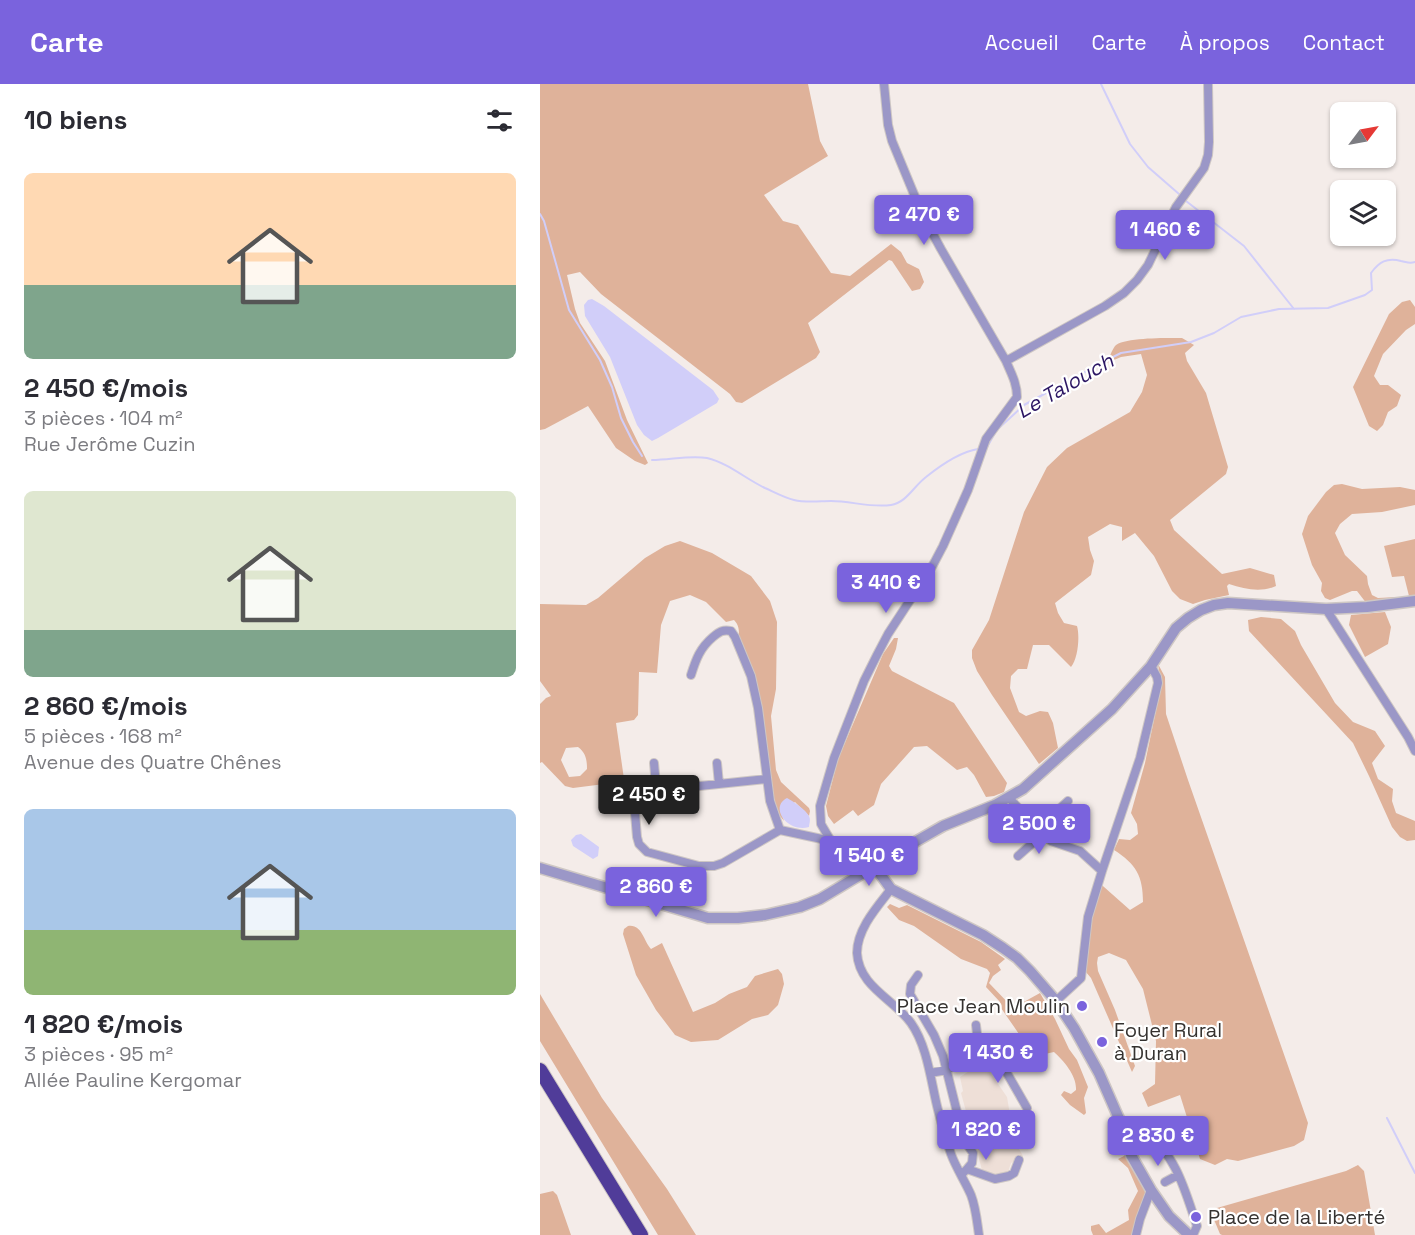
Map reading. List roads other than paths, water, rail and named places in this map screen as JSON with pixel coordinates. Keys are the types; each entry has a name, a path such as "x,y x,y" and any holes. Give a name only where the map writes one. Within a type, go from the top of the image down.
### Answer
{"highway":[{"path":"540,1070 641,1235"}],"street":[{"path":"861,876 854,863 831,841 821,824 820,806 834,758 864,681 888,634 943,546 968,490 986,440 1017,397 1015,380 1006,361 923,216 892,141 884,84"},
{"path":"1006,361 1105,306 1124,293 1148,265 1176,207 1204,168 1208,148 1208,84"},
{"path":"540,868 708,918 724,919 765,915 800,907 820,899 861,876 943,826 1010,798 1033,782 1112,709 1151,666 1176,628 1201,610 1214,605 1236,603 1326,609 1367,608 1415,601"},
{"path":"1326,609 1415,751"},
{"path":"692,675 695,660 705,644 719,632 731,631 751,676 758,708 770,801 780,830"},
{"path":"1056,1001 1082,978 1088,918 1140,758 1158,683 1151,666"},
{"path":"654,763 656,785"},
{"path":"717,763 719,784"},
{"path":"767,779 671,789 656,785 642,790 634,801 639,844 647,852 699,866 714,866 780,830 831,841"},
{"path":"1010,798 1051,841 1080,851 1102,871"},
{"path":"1018,856 1068,801"},
{"path":"875,867 891,889 983,935 1017,958 1056,1001 1094,1062 1124,1130 1131,1155 1151,1190 1169,1216 1191,1235 1197,1226 1189,1201 1178,1175 1158,1143 1137,1129 1124,1130"},
{"path":"891,889 862,930 857,954 860,965 873,988 903,1013 919,1038 952,1155 964,1172 976,1212 979,1235"},
{"path":"918,975 911,985 910,993 943,1056 964,1140 973,1153 972,1163 964,1172"},
{"path":"976,1025 979,1051 1004,1068 1027,1108"},
{"path":"930,1073 947,1070 979,1051"},
{"path":"964,1172 999,1179 1014,1173 1019,1160"},
{"path":"1166,1182 1178,1175"},
{"path":"1136,1235 1151,1190"}],"water":[{"path":"592,299 713,390 719,399 717,403 652,441 644,435 637,425 610,357 585,316 584,305"},
{"path":"787,798 809,816 809,827 794,826 783,818 780,807"},
{"path":"581,834 599,847 598,856 593,859 573,846 571,840"}],"waterway":[{"path":"1101,84 1130,144 1148,167 1179,194"},
{"path":"1186,201 1244,246 1294,309"},
{"name":"Le Talouch","path":"540,214 544,221 569,310 600,360 612,387 621,418 642,456"},
{"name":"Le Talouch","path":"999,428 1024,405 1121,353 1191,342 1214,333 1241,317 1279,309 1328,308 1365,295 1372,290 1371,273 1384,261 1415,262"},
{"name":"Le Talouch","path":"986,449 995,433"},
{"name":"Le Talouch","path":"652,460 707,458 791,499 884,506 901,501 922,481 957,456 978,449"},
{"path":"1387,1118 1415,1173"}],"place":[{"name":"Place Jean Moulin","path":"1082,1006"},
{"name":"Foyer Rural à Duran","path":"1102,1042"},
{"name":"Place de la Liberté","path":"1196,1217"}]}
